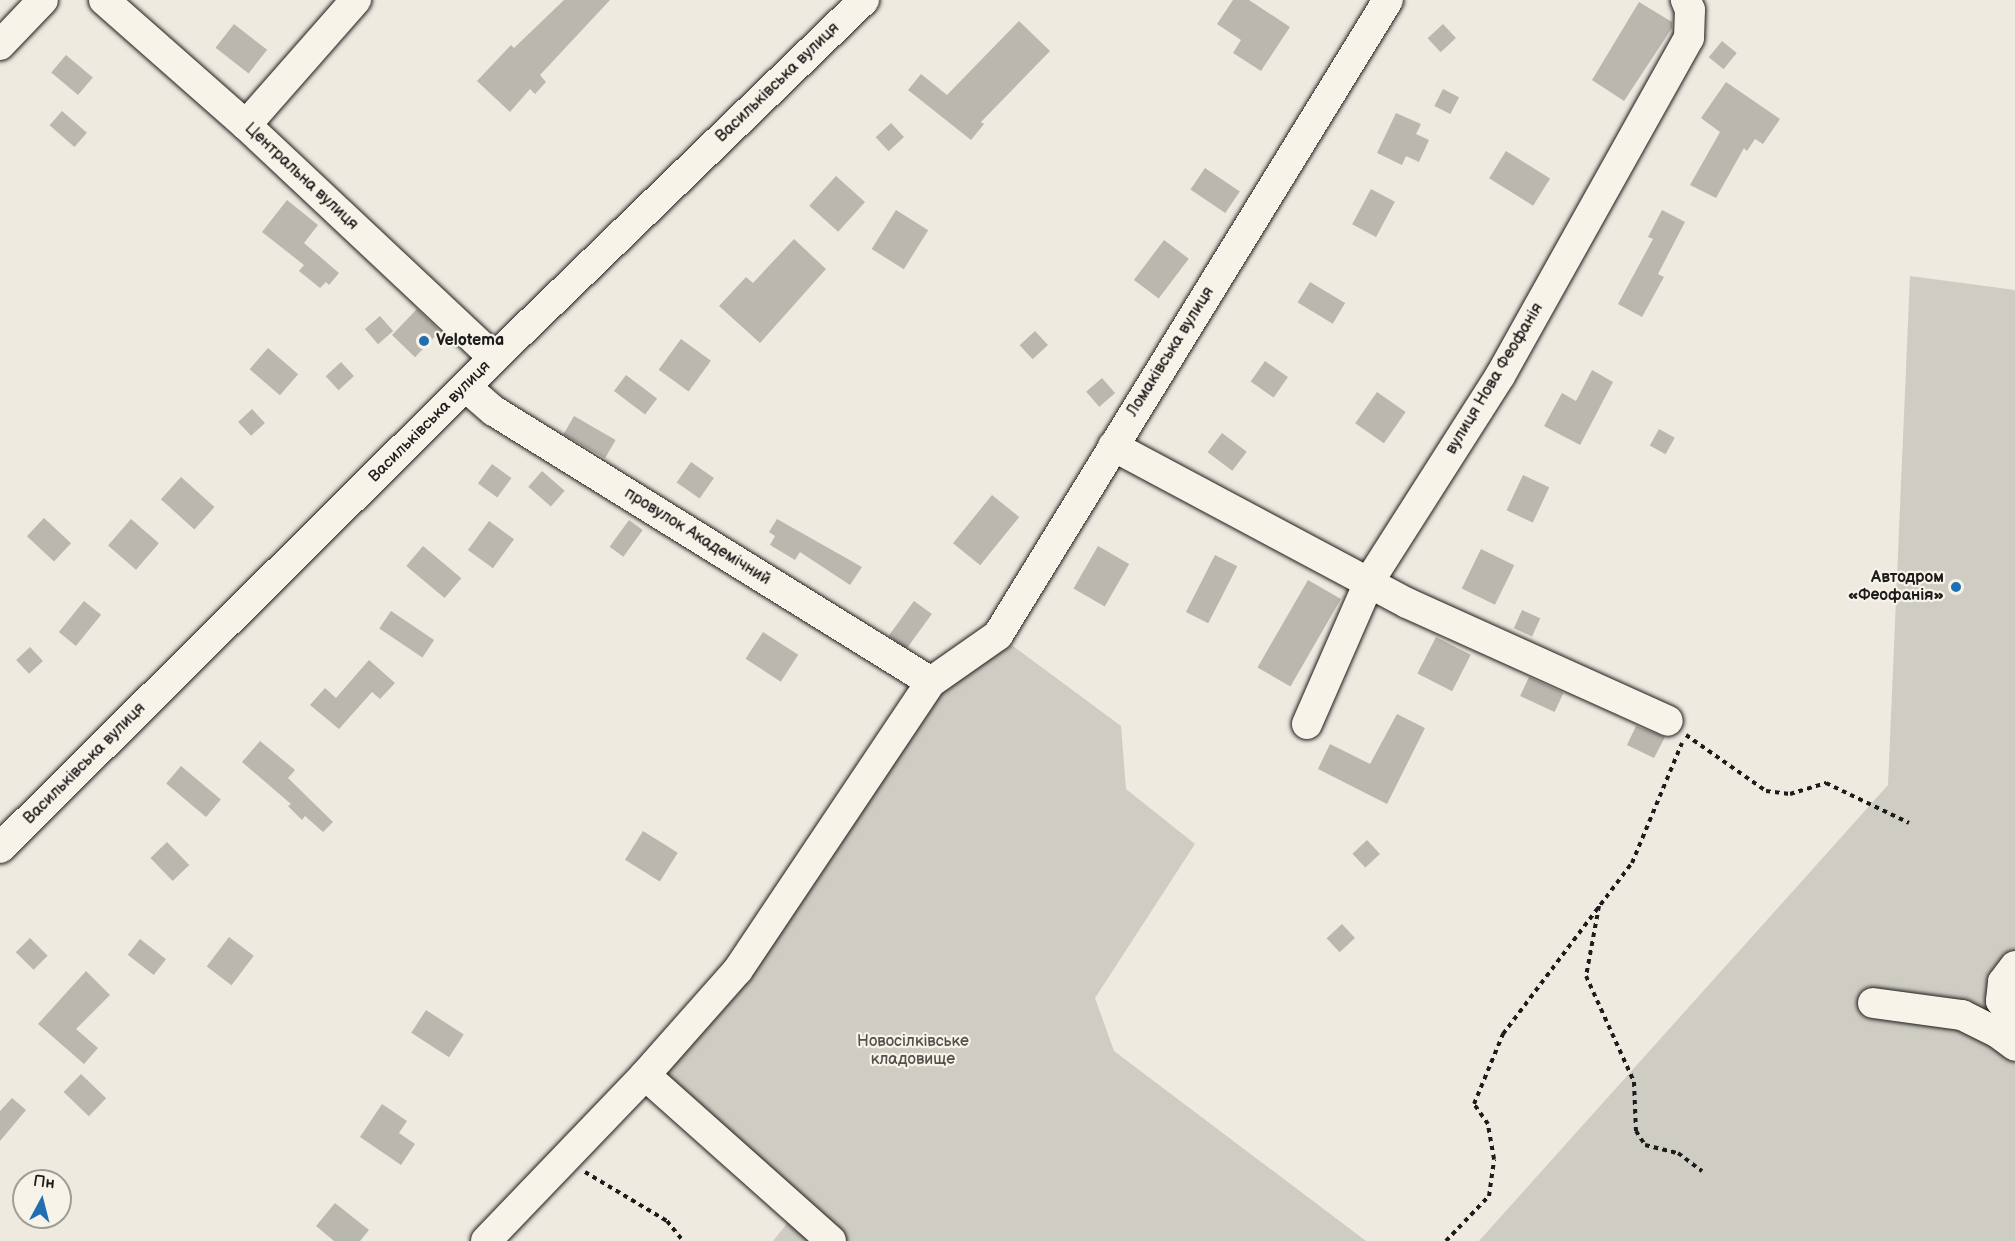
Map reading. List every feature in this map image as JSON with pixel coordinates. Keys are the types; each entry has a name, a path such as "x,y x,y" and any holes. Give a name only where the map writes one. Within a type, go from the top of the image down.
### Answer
{"street":[{"path":"0,45 43,0"},
{"name":"Центральна вулиця","path":"104,0 246,125 494,358"},
{"path":"246,125 356,0"},
{"name":"Васильківська вулиця","path":"0,848 494,358 864,0"},
{"name":"Ломаківська вулиця","path":"931,682 998,635 1388,0"},
{"name":"вулиця Нова Феофанія","path":"1307,724 1370,580 1500,376 1689,38 1690,10 1686,0"},
{"name":"провулок Академічний","path":"466,387 494,411 931,682"},
{"path":"1113,446 1370,580 1407,603 1677,728"},
{"path":"486,1241 645,1075 738,970 931,682"},
{"path":"2009,1029 2001,1001 2003,982 2015,966"},
{"path":"1874,1003 1962,1015 2009,1029"},
{"path":"645,1075 831,1241"}],"path":[{"path":"1446,1241 1489,1196 1494,1160 1488,1124 1474,1104 1503,1035 1571,948 1599,902 1632,863 1677,728 1766,791 1790,794 1826,783 1909,823"},
{"path":"1599,902 1586,976 1634,1082 1636,1131 1645,1145 1678,1153 1702,1171"},
{"path":"564,1160 668,1221 682,1240"}],"green space":[{"name":"Автодром «Феофанія»","path":"1910,276 2015,290 2015,1241 1479,1241 1888,785"},
{"name":"Новосілківське кладовище","path":"998,635 1121,726 1126,789 1195,844 1095,998 1114,1051 1366,1241 773,1241 797,1211 645,1075 931,682"}],"building":[{"path":"564,0 610,0 540,75 546,82 535,94 530,89 510,112 477,81 511,45 514,48"},
{"path":"1233,0 1249,0 1290,27 1261,71 1233,53 1241,40 1217,24"},
{"path":"1639,2 1672,22 1672,28 1624,101 1592,80"},
{"path":"1019,21 1050,51 981,122 984,124 971,140 908,90 921,74 947,95"},
{"path":"234,24 267,50 249,73 216,48"},
{"path":"1443,24 1456,38 1441,52 1428,38"},
{"path":"1722,41 1737,53 1724,69 1709,57"},
{"path":"66,55 93,77 78,95 51,73"},
{"path":"1726,82 1780,119 1763,144 1755,139 1747,151 1744,148 1716,198 1690,185 1720,132 1701,118"},
{"path":"1443,89 1459,97 1450,114 1434,106"},
{"path":"62,111 87,133 74,147 50,125"},
{"path":"1396,113 1421,124 1416,134 1429,140 1419,162 1406,156 1402,165 1377,153"},
{"path":"891,123 904,137 889,151 876,137"},
{"path":"1506,151 1550,179 1533,206 1489,178"},
{"path":"1205,168 1240,191 1225,213 1190,190"},
{"path":"836,176 865,202 838,232 809,206"},
{"path":"1371,189 1395,202 1376,237 1352,224"},
{"path":"287,200 318,225 304,243 339,273 329,285 326,282 320,288 299,271 304,265 262,232"},
{"path":"896,210 928,230 904,269 872,249"},
{"path":"1662,210 1685,222 1658,274 1664,277 1642,317 1618,304 1653,239 1648,237"},
{"path":"794,239 826,269 760,343 719,306 746,277 753,283"},
{"path":"1164,240 1189,259 1159,299 1134,280"},
{"path":"1310,282 1345,303 1333,324 1298,303"},
{"path":"417,309 440,331 415,357 392,335"},
{"path":"380,316 393,331 378,344 365,329"},
{"path":"1035,331 1048,345 1033,359 1020,345"},
{"path":"681,339 711,361 689,391 659,370"},
{"path":"268,348 298,374 280,395 250,369"},
{"path":"1265,361 1288,377 1274,398 1251,381"},
{"path":"341,362 354,376 339,390 326,376"},
{"path":"1592,370 1613,382 1580,445 1544,426 1562,393 1576,401"},
{"path":"626,375 657,398 645,414 614,391"},
{"path":"1102,378 1115,393 1099,407 1086,392"},
{"path":"1377,392 1406,412 1384,443 1355,423"},
{"path":"252,409 265,423 251,436 238,422"},
{"path":"574,416 616,440 605,458 564,434"},
{"path":"1659,429 1675,438 1666,454 1650,446"},
{"path":"1222,433 1247,452 1232,471 1208,452"},
{"path":"691,462 714,478 700,499 677,482"},
{"path":"492,464 511,478 497,498 478,483"},
{"path":"542,471 565,491 551,507 528,487"},
{"path":"1523,475 1549,487 1533,523 1507,510"},
{"path":"181,477 214,507 194,529 161,499"},
{"path":"992,495 1019,517 980,565 953,543"},
{"path":"44,518 71,543 54,562 27,536"},
{"path":"131,519 159,543 136,570 108,545"},
{"path":"777,519 862,567 850,585 800,552 795,560 770,545 775,536 769,532"},
{"path":"629,520 643,530 623,557 610,547"},
{"path":"489,521 514,539 493,568 468,550"},
{"path":"423,546 461,578 445,598 406,566"},
{"path":"1098,546 1129,564 1105,606 1074,588"},
{"path":"1481,549 1514,565 1495,605 1462,589"},
{"path":"1215,555 1237,566 1208,623 1186,612"},
{"path":"1308,580 1341,599 1290,686 1258,667"},
{"path":"84,601 101,615 76,646 59,632"},
{"path":"914,601 932,614 907,649 889,636"},
{"path":"1522,610 1540,618 1532,636 1514,628"},
{"path":"391,611 434,640 422,657 379,628"},
{"path":"763,632 798,655 781,682 746,659"},
{"path":"1436,637 1471,655 1452,691 1417,674"},
{"path":"30,647 43,661 29,674 16,660"},
{"path":"369,660 395,683 380,699 372,692 339,729 310,705 325,688 336,698"},
{"path":"1529,677 1563,693 1555,712 1520,696"},
{"path":"1397,714 1425,728 1387,804 1318,769 1330,744 1370,764"},
{"path":"1636,726 1665,737 1654,758 1627,745"},
{"path":"260,741 295,770 288,778 333,822 323,832 305,816 302,820 288,806 291,804 242,762"},
{"path":"181,766 221,799 206,817 166,784"},
{"path":"643,831 678,853 660,882 625,860"},
{"path":"1367,840 1380,854 1365,868 1352,854"},
{"path":"167,842 189,865 173,881 150,858"},
{"path":"1342,924 1355,938 1340,952 1327,938"},
{"path":"229,937 254,956 231,985 207,967"},
{"path":"30,938 48,956 34,970 16,952"},
{"path":"140,939 166,959 154,975 128,955"},
{"path":"86,971 110,995 76,1029 98,1048 84,1064 38,1024"},
{"path":"426,1010 464,1035 449,1057 411,1033"},
{"path":"81,1074 106,1098 89,1116 64,1092"},
{"path":"12,1098 26,1110 0,1141 0,1111"},
{"path":"382,1104 407,1121 399,1133 415,1144 401,1165 360,1137"},
{"path":"335,1203 369,1230 360,1241 334,1241 316,1226"}],"place":[{"name":"Velotema","path":"424,341"},
{"name":"Автодром «Феофанія»","path":"1956,587"}]}
